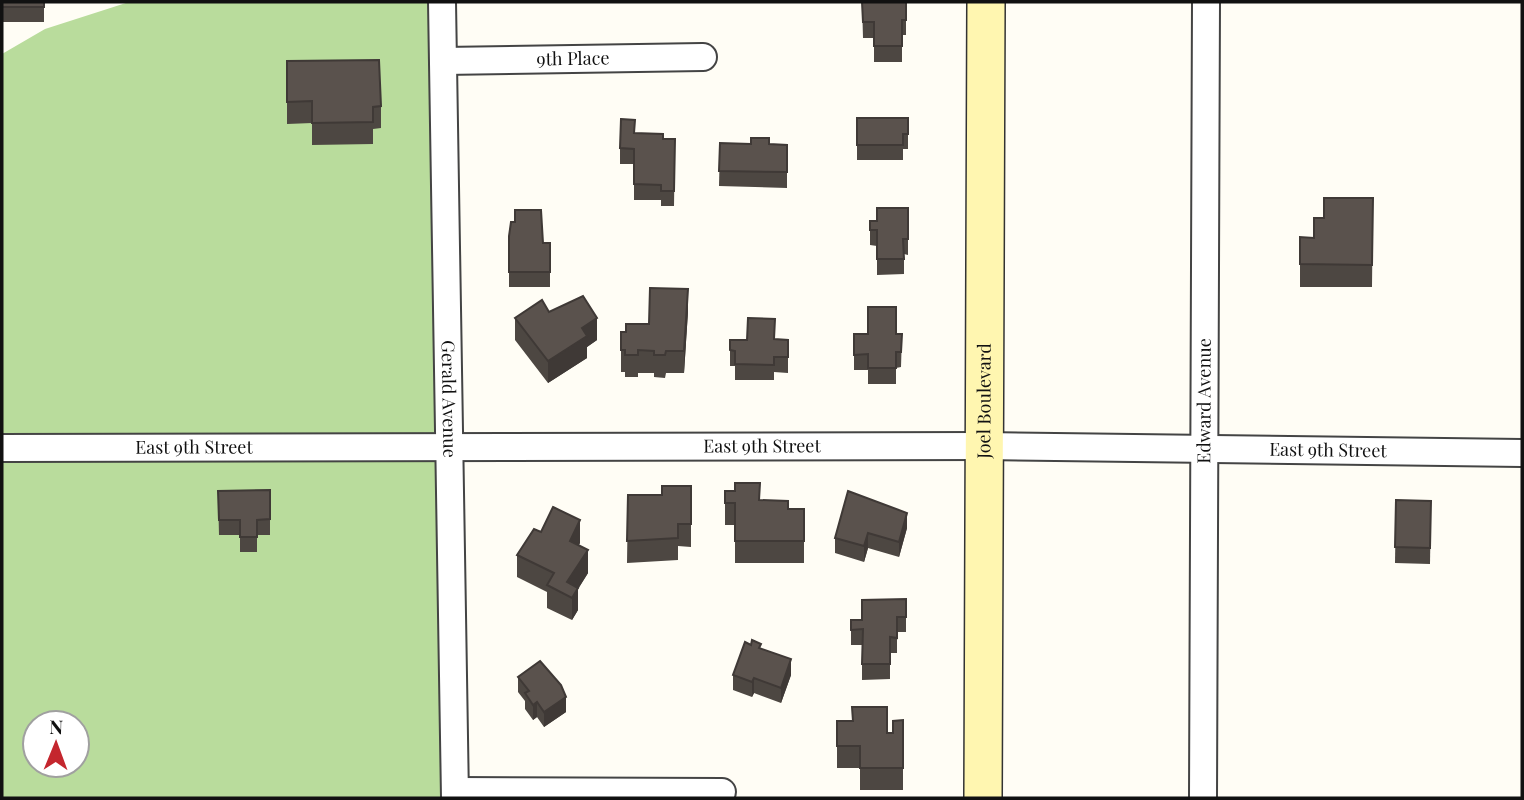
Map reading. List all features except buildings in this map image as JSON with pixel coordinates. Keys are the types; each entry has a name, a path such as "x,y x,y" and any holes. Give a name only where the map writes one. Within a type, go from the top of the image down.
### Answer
{"main road":[{"name":"Joel Boulevard","path":"983,798 986,2"}],"street":[{"name":"Gerald Avenue","path":"442,2 455,795"},
{"name":"Edward Avenue","path":"1203,798 1206,2"},
{"name":"9th Place","path":"443,61 703,57"},
{"name":"East 9th Street","path":"2,448 984,446 1522,453"},
{"path":"455,795 722,792"}],"green space":[{"path":"129,2 444,2 457,798 2,798 2,54 45,29"}]}
